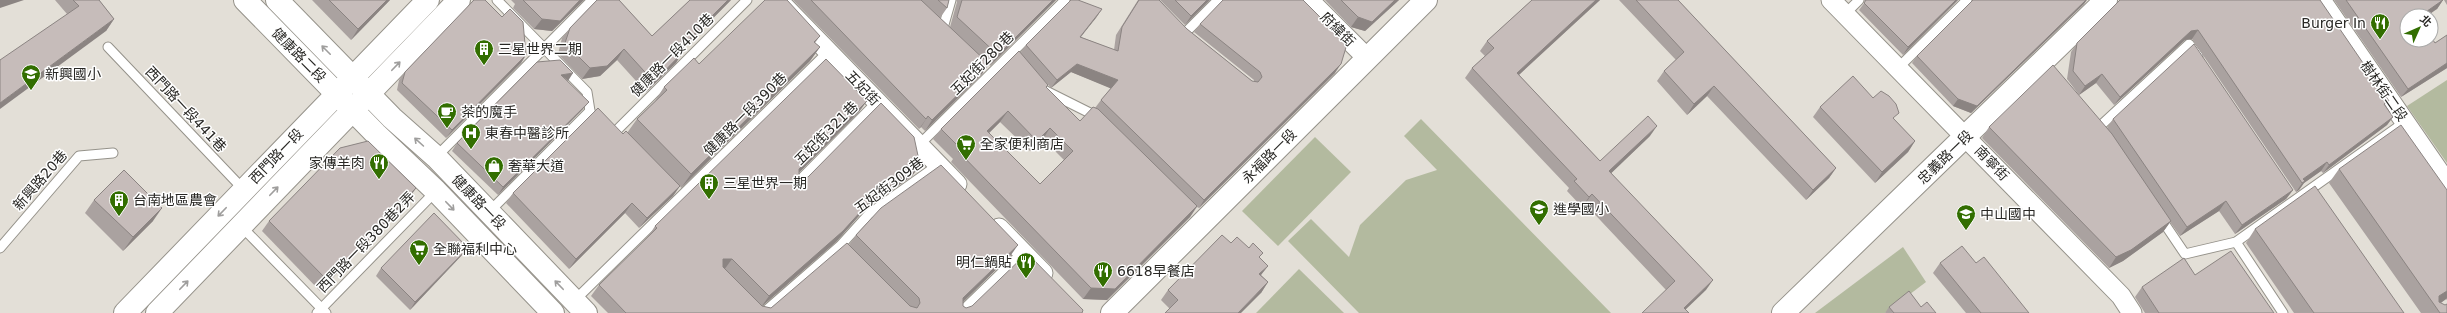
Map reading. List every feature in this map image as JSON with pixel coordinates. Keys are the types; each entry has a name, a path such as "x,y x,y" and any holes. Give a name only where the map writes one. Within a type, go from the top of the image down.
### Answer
{"street":[{"name":"健康路二段","path":"245,0 353,110"},
{"name":"健康路二段","path":"277,0 368,94"},
{"name":"西門路一段","path":"125,313 428,0"},
{"name":"西門路一段","path":"157,313 459,0"},
{"name":"五妃街","path":"778,0 970,198"},
{"name":"府緯街","path":"1308,0 1367,58"},
{"name":"永福路一段","path":"1112,313 1426,0"},
{"name":"南寧街","path":"1831,0 2121,296 2132,313"},
{"name":"忠義路一段","path":"1783,313 1966,137 2046,63 2106,0"},
{"name":"樹林街二段","path":"2321,0 2447,183"},
{"name":"健康路一段","path":"368,94 436,157 580,307"},
{"name":"健康路一段","path":"353,110 436,191 553,313"},
{"path":"986,214 1055,285"}],"lane":[{"path":"489,212 594,113 587,92 498,0"},
{"path":"436,157 592,0"},
{"name":"健康路一段410巷","path":"617,130 747,0"},
{"path":"932,19 946,31 951,0"},
{"name":"五妃街280巷","path":"919,145 990,74 1014,56 1065,0"},
{"path":"1185,33 1218,0"},
{"path":"1845,14 1859,0"},
{"path":"1898,68 1967,0"},
{"path":"2105,136 2096,125 2190,44 2202,63"},
{"name":"西門路一段441巷","path":"108,47 244,190"},
{"name":"健康路一段390巷","path":"580,307 678,193 828,52"},
{"path":"982,65 990,74"},
{"path":"1036,81 1045,92 1094,115 1105,126"},
{"name":"五妃街321巷","path":"796,184 877,102"},
{"path":"2155,210 2185,254 2236,242 2292,197 2313,191 2405,122"},
{"name":"新興路20巷","path":"0,248 79,156 113,153"},
{"name":"五妃街309巷","path":"763,313 843,248 869,214 938,165"},
{"name":"西門路一段380巷2弄","path":"322,311 436,191"},
{"path":"241,226 322,311"},
{"path":"2236,242 2283,313"},
{"path":"960,313 1023,252"}],"green space":[{"path":"2447,80 2447,163 2407,106"},
{"path":"1421,119 1611,313 1359,313 1288,241 1311,219 1349,257 1360,225 1406,180 1437,170 1404,136"},
{"path":"1315,137 1351,172 1278,246 1242,211"},
{"path":"1903,247 1926,282 1885,313 1815,313"},
{"path":"1299,269 1344,313 1256,313"}],"building":[{"path":"73,0 99,0 114,19 0,103 0,60 79,6"},
{"path":"329,0 387,0 358,29"},
{"name":"三星世界二期","path":"474,0 485,0 502,17 510,9 523,22 526,55 452,130 402,83 405,72"},
{"name":"三星世界二期","path":"523,0 580,0 560,21 542,19"},
{"path":"597,0 619,0 652,36 690,0 728,0 679,49 683,52 654,82 624,49 607,66 590,68 565,43 570,28"},
{"path":"765,0 787,0 820,36 814,42 820,47 691,174 637,119 667,90 664,87 694,58 699,64"},
{"path":"811,0 921,0 989,64 932,120 928,116 926,119"},
{"path":"938,0 949,0 947,8"},
{"path":"962,0 1053,0 998,55 957,17"},
{"path":"1071,0 1078,0 1102,9 1080,37 1118,51 1122,27 1139,0 1159,0 1187,29 1252,81 1258,82 1262,77 1260,72 1200,24 1223,0 1303,0 1347,44 1341,64 1204,200 1101,100 1118,80 1077,64 1057,80 1026,45"},
{"path":"1175,0 1207,0 1191,16"},
{"path":"1341,0 1395,0 1372,22 1358,17"},
{"path":"1532,0 1596,0 1517,73 1600,161 1648,116 1657,126 1609,171 1713,280 1684,308 1689,313 1642,313 1675,281 1592,194 1589,197 1574,181 1577,179 1472,68 1494,48 1487,41"},
{"path":"1636,0 1678,0 1836,168 1813,190 1714,86 1694,104 1664,71 1684,52"},
{"path":"1866,0 1956,0 1908,47 1864,3"},
{"path":"1973,0 2086,0 1977,106 1958,99 1917,56"},
{"path":"2120,0 2320,0 2389,101 2384,104 2393,117 2329,165 2327,162 2303,179 2305,181 2302,183 2198,30 2191,31 2120,97 2102,74 2085,86 2073,71 2077,43"},
{"path":"2346,0 2443,0 2432,8 2399,8 2399,48 2439,48 2439,40 2447,35 2447,63 2408,89"},
{"path":"2194,44 2293,190 2242,225 2226,201 2187,227 2113,119"},
{"path":"1019,51 1048,85 1046,87 1080,121 1093,107 1098,109 1197,206 1115,289 1091,288 958,151 961,149 941,129","holes":["1008,111 1037,141 1050,128 1073,151 1040,184 987,131"]},
{"path":"826,59 867,101 799,169 799,177 803,179 808,177 881,103 914,137 920,165 873,198 843,231 769,296 732,259 723,259 723,267 762,306 771,308 847,243 910,306 917,308 920,303 919,298 856,235 881,208 941,165 1018,245 963,298 963,306 966,308 972,306 1027,253 1083,310 1082,313 626,313 599,285 657,228 655,226"},
{"path":"560,60 573,73 561,75 589,102 503,187 457,143 537,62"},
{"path":"2053,65 2112,134 2171,221 2131,250 2116,257 1989,127"},
{"path":"1853,76 1873,98 1881,91 1889,96 1896,104 1899,113 1893,118 1915,141 1882,172 1820,107"},
{"path":"598,108 623,134 626,131 680,186 647,218 632,203 576,259 513,193"},
{"path":"2401,125 2447,190 2447,291 2439,296 2439,302 2445,305 2447,304 2447,313 2440,313 2339,169"},
{"path":"368,141 416,188 328,281 269,221 340,148"},
{"path":"124,170 162,208 133,237 94,200"},
{"path":"2315,186 2404,313 2314,313 2255,229"},
{"name":"全聯福利中心","path":"434,213 468,248 415,302 381,268"},
{"path":"1222,235 1231,243 1237,237 1249,248 1253,243 1263,253 1259,257 1268,266 1259,274 1268,282 1238,313 1165,313 1178,300 1168,290"},
{"path":"1962,246 1976,263 1984,257 2029,313 1981,313 1940,263"},
{"path":"2231,251 2274,313 2159,313 2142,287 2184,258 2195,275"},
{"path":"1909,291 1921,307 1927,302 1936,313 1894,313 1889,307"}],"place":[{"name":"Burger In","path":"2380,40"},
{"name":"三星世界二期","path":"484,66"},
{"name":"新興國小","path":"31,91"},
{"name":"茶的魔手","path":"447,129"},
{"name":"東春中醫診所","path":"471,150"},
{"name":"全家便利商店","path":"966,161"},
{"name":"家傳羊肉","path":"379,180"},
{"name":"奢華大道","path":"494,183"},
{"name":"三星世界一期","path":"709,200"},
{"name":"台南地區農會","path":"119,217"},
{"name":"進學國小","path":"1539,226"},
{"name":"中山國中","path":"1966,231"},
{"name":"全聯福利中心","path":"419,266"},
{"name":"明仁鍋貼","path":"1026,279"},
{"name":"6618早餐店","path":"1103,288"}]}
